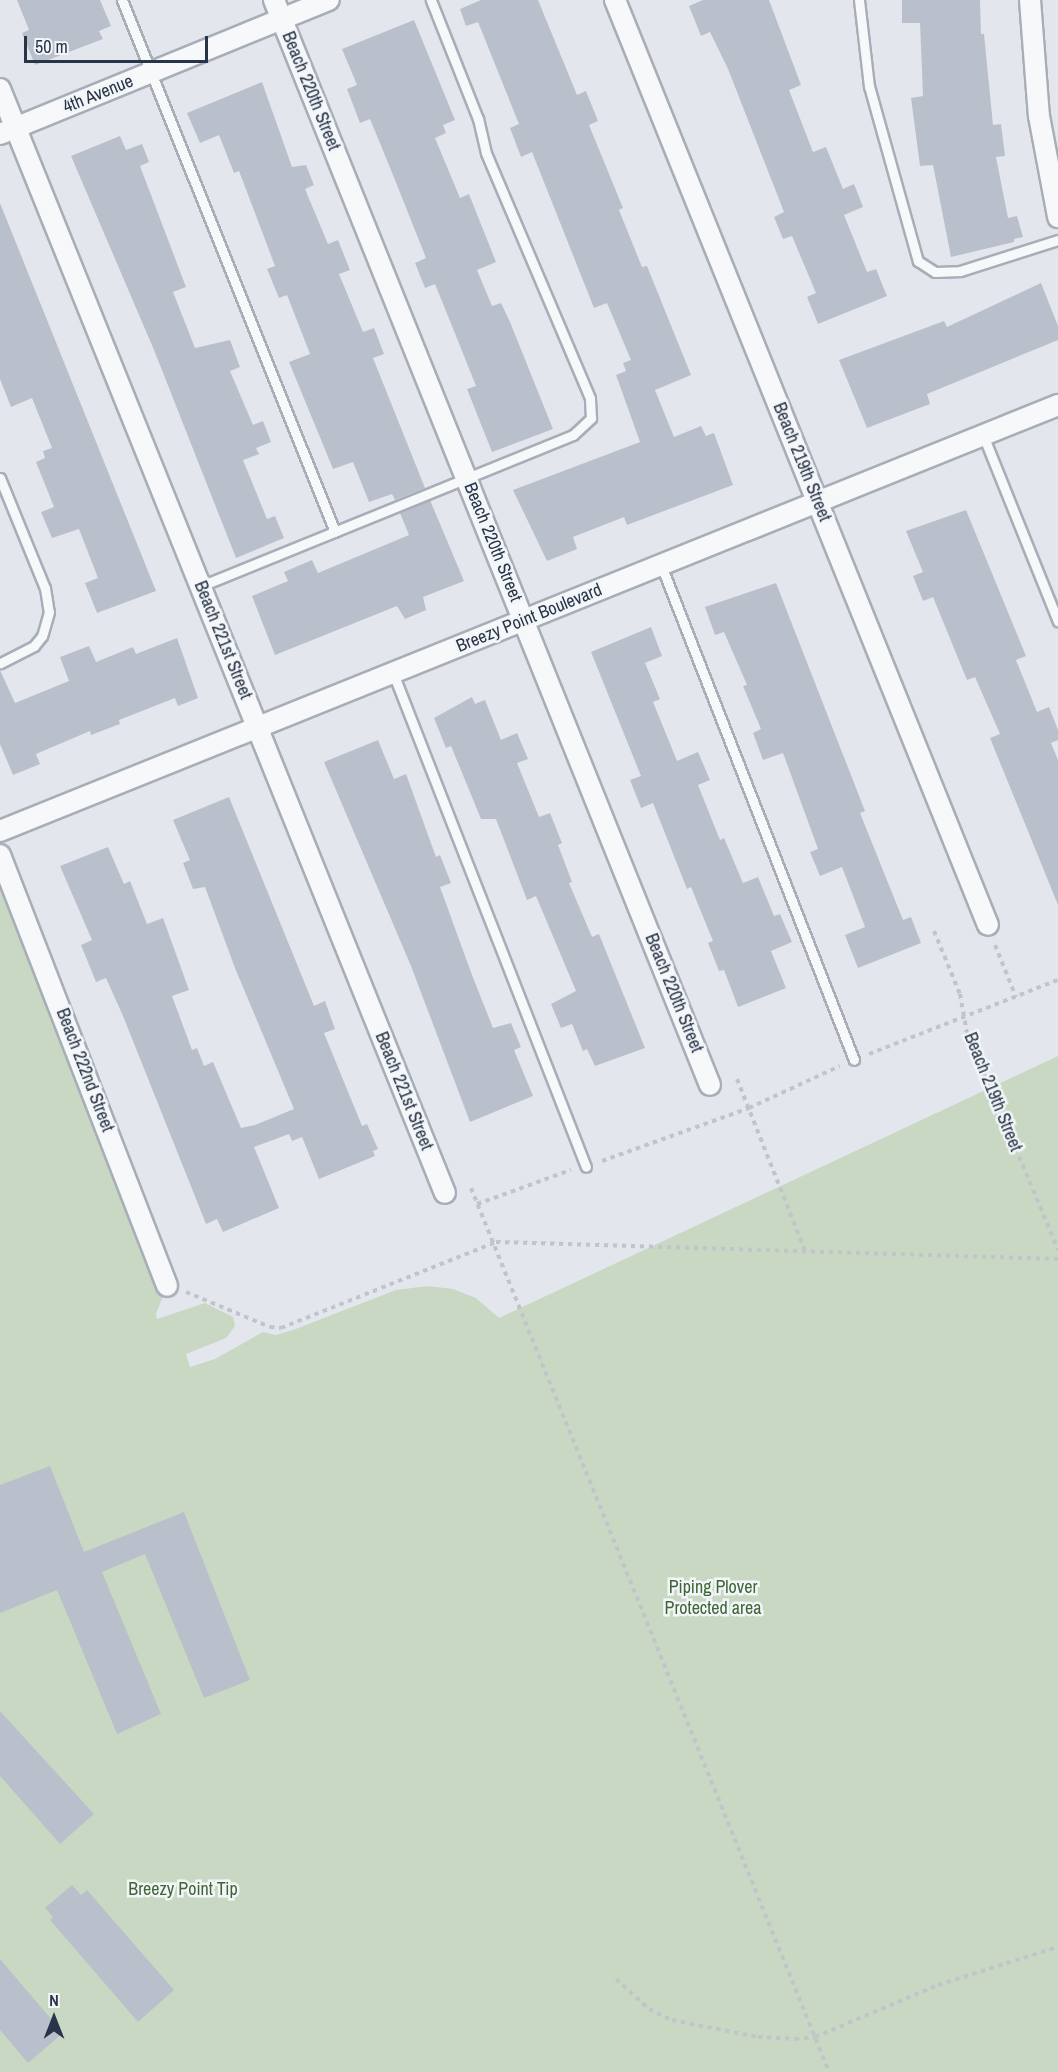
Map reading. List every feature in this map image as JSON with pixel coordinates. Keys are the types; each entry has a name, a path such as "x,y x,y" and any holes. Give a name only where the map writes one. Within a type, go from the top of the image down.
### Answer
{"street":[{"name":"Beach 220th Street","path":"274,0 710,1085"},
{"name":"4th Avenue","path":"8,131 329,0"},
{"name":"Beach 219th Street","path":"615,0 987,925"},
{"path":"1030,0 1039,116 1058,217"},
{"name":"Beach 221st Street","path":"0,89 8,131 201,586 445,1193"},
{"name":"Breezy Point Boulevard","path":"0,831 1058,405"},
{"name":"Beach 222nd Street","path":"0,855 167,1286"}],"lane":[{"path":"122,0 335,532"},
{"path":"201,586 573,435 585,427 592,408 486,153 478,119 430,0"},
{"path":"859,0 869,86 918,261 935,272 960,271 1058,240"},
{"path":"983,435 1058,622"},
{"path":"0,478 45,588 49,612 42,636 34,646 0,663"},
{"path":"661,565 854,1060"},
{"path":"393,673 586,1167"}],"path":[{"path":"987,925 1016,996"},
{"name":"Beach 219th Street","path":"934,931 960,994 964,1017 1058,1250"},
{"path":"477,1204 556,1172 586,1167 749,1108 854,1060 1058,980"},
{"path":"737,1079 806,1251"},
{"path":"471,1188 490,1242 829,2072"},
{"path":"204,1298 270,1328 281,1328 490,1242 1058,1259"},
{"path":"616,1979 649,2009 672,2020 758,2037 815,2037 938,1985 1058,1947"}],"green space":[{"name":"Piping Plover Protected area","path":"0,868 167,1286 156,1314 157,1319 205,1303 233,1317 235,1326 226,1338 186,1354 190,1367 215,1359 263,1332 276,1335 293,1330 396,1290 428,1286 453,1289 476,1298 499,1318 1058,1056 1058,2072 0,2072"}],"building":[{"path":"17,0 100,0 111,26 99,31 103,39 35,65 22,33 29,30"},
{"path":"481,0 538,0 577,95 586,91 598,121 589,125 623,208 619,210 642,267 647,266 691,375 655,390 674,437 701,426 706,436 714,433 733,485 627,525 624,517 573,537 577,549 547,561 513,490 640,442 616,375 626,371 623,363 631,360 607,303 594,308 532,152 521,157 510,128 519,124 478,22 466,26 460,9"},
{"path":"703,0 769,0 801,85 789,90 813,152 826,147 843,189 854,184 863,207 844,215 867,272 876,269 887,296 818,324 807,297 816,293 792,236 783,239 774,217 784,212 728,69 710,32 701,36 689,6"},
{"path":"902,0 980,0 981,34 984,34 993,125 1001,124 1005,156 996,157 1008,218 1017,216 1023,237 1014,239 1014,242 951,257 933,165 920,166 911,98 923,96 920,23 902,23"},
{"path":"414,20 455,120 443,125 446,133 435,138 460,198 469,194 496,262 477,270 492,306 501,303 553,429 492,452 467,389 476,386 435,284 425,288 415,263 426,258 393,175 370,119 360,123 347,89 357,85 342,49"},
{"path":"262,82 292,167 306,165 314,185 305,189 328,244 338,240 350,270 339,274 363,332 374,328 384,354 373,358 425,488 395,500 392,494 369,502 353,462 333,469 289,362 310,354 287,295 279,298 267,269 275,266 239,171 234,173 219,135 200,143 187,113"},
{"path":"120,136 126,150 142,144 149,162 140,166 186,287 173,292 195,348 230,340 240,367 230,371 253,425 263,421 271,442 256,448 259,454 243,460 267,519 275,516 284,538 236,558 154,350 71,156"},
{"path":"0,203 156,591 97,613 85,583 98,578 79,529 52,538 41,512 54,507 36,462 45,458 43,451 52,448 32,398 11,407 0,379"},
{"path":"1041,283 1058,326 1058,340 927,394 930,404 867,428 839,360 944,321 947,327"},
{"path":"430,500 464,581 423,597 426,610 405,619 397,606 275,655 252,596 288,581 284,572 312,560 318,573 409,535 400,513"},
{"path":"966,510 1026,656 1016,660 1037,712 1049,707 1058,730 1058,740 1051,743 1058,760 1058,905 990,738 1000,734 975,677 967,680 933,597 923,601 913,576 923,572 906,531"},
{"path":"776,583 865,811 860,813 903,920 911,917 921,943 858,968 845,935 865,927 842,867 820,876 810,852 818,849 783,753 763,760 753,733 761,729 743,686 747,685 724,632 715,635 705,607"},
{"path":"651,627 662,656 645,663 660,699 653,702 677,761 698,752 710,780 698,785 720,840 724,838 743,883 758,877 774,916 780,914 792,942 771,951 786,988 738,1007 724,970 719,971 708,943 713,941 691,887 687,889 653,803 641,808 630,780 641,776 591,652"},
{"path":"177,638 198,698 178,706 175,698 119,720 120,724 91,735 90,731 36,754 40,764 13,775 0,744 0,670 15,703 69,681 60,657 89,646 96,662 133,647 136,654"},
{"path":"472,697 475,704 485,700 501,740 517,733 528,759 517,763 539,817 550,813 562,843 558,845 572,882 569,883 592,937 599,934 645,1048 595,1066 587,1049 583,1051 572,1024 561,1028 551,1004 576,991 536,896 527,900 496,819 481,819 451,746 446,748 434,718"},
{"path":"378,740 394,779 406,774 436,857 440,855 451,883 440,887 472,975 493,1028 511,1023 521,1047 514,1050 533,1096 470,1122 411,966 324,762"},
{"path":"229,797 314,1006 325,1001 335,1029 324,1033 362,1126 367,1124 378,1149 373,1151 375,1156 319,1179 302,1137 292,1141 289,1134 254,1147 279,1208 223,1232 217,1219 206,1224 106,978 96,982 81,945 92,940 60,866 108,847 124,884 130,881 147,924 163,918 189,990 172,996 192,1050 197,1048 204,1066 213,1062 241,1128 255,1125 294,1109 235,968 205,887 193,889 183,863 190,860 173,820"},
{"path":"50,1466 84,1552 184,1512 250,1680 204,1698 145,1554 102,1572 161,1714 117,1734 57,1590 0,1613 0,1485"},
{"path":"0,1711 94,1814 60,1844 0,1776"},
{"path":"72,1885 81,1895 87,1890 174,1990 138,2022 50,1920 53,1917 45,1908"},
{"path":"0,1959 63,2033 28,2063 0,2030"}],"park label":[{"name":"Breezy Point Tip","path":"183,1889"}]}
